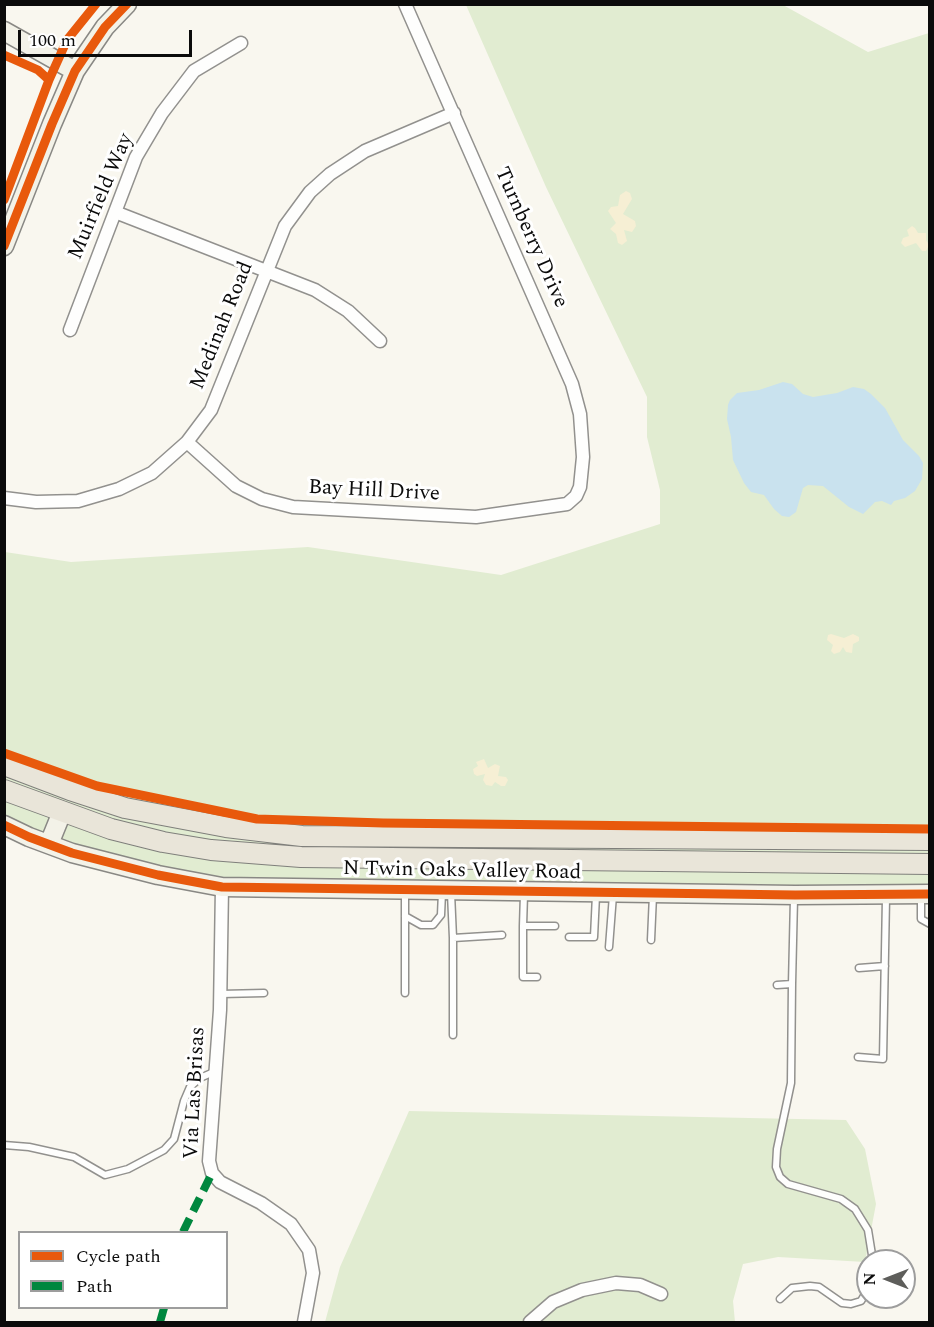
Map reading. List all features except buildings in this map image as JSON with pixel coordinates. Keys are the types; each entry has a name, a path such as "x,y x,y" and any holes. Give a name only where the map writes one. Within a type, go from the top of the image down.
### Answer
{"main road":[{"path":"8,766 22,783 49,793 62,812"},
{"path":"8,766 103,801 157,814 225,827 302,836 930,840"},
{"path":"4,790 111,829 163,842 211,850 301,856 930,864"},
{"path":"62,812 71,806 78,805 120,816 157,814"}],"street":[{"path":"4,246 75,71 105,27 127,4"},
{"name":"Turnberry Drive","path":"405,4 572,384 580,414 583,457 580,487 576,496"},
{"path":"4,31 75,71"},
{"name":"Muirfield Way","path":"70,330 136,158 162,113 194,71 241,43"},
{"name":"Medinah Road","path":"4,498 36,502 78,501 119,489 152,473 186,442 211,410 285,226 310,192 330,174 365,151 454,113"},
{"path":"115,212 315,290 348,311 380,341"},
{"name":"Bay Hill Drive","path":"186,442 236,486 262,499 293,507 476,517 567,504 576,496"},
{"path":"49,844 62,812"},
{"name":"N Twin Oaks Valley Road","path":"4,825 72,853 158,875 222,886 795,895 925,894"},
{"name":"Via Las Brisas","path":"222,886 221,994 210,1161 212,1173 220,1182 261,1203 291,1224 309,1250 313,1273 304,1323"},
{"path":"530,1323 553,1302 582,1290 616,1283 640,1285 661,1294"}],"lane":[{"path":"405,889 405,993"},
{"path":"405,916 421,925 433,925 441,915 447,890"},
{"path":"447,890 453,938 453,1035"},
{"path":"524,890 523,977 537,977"},
{"path":"569,937 594,937 605,891"},
{"path":"605,891 609,947"},
{"path":"651,940 654,892"},
{"path":"858,1057 883,1059 886,894"},
{"path":"925,894 921,919 930,924"},
{"path":"795,895 791,1083 777,1149 776,1167 780,1177 788,1184 841,1199 855,1209 868,1230 871,1249"},
{"path":"523,926 555,926"},
{"path":"453,938 502,935"},
{"path":"860,968 885,966"},
{"path":"777,985 792,984"},
{"path":"221,994 264,993"},
{"path":"4,1145 29,1147 74,1158 105,1174 128,1169 164,1150 174,1139 190,1087 200,1078 216,1070"},
{"path":"780,1299 792,1288 801,1285 819,1287 842,1303 856,1303"}],"green space":[{"path":"466,5 783,5 868,52 929,33 929,899 237,895 62,845 5,815 5,552 71,562 308,547 501,575 660,524 660,490 647,437 647,397 546,187"},
{"path":"409,1111 846,1120 865,1149 876,1204 867,1249 856,1249 856,1261 778,1257 743,1264 733,1301 735,1322 325,1322 340,1267"}],"sand":[{"path":"626,191 630,193 632,199 623,214 635,221 636,226 632,232 624,230 627,241 622,245 618,243 616,234 610,229 616,223 608,211 611,207 618,206 620,195"},
{"path":"912,226 918,233 926,233 929,245 926,251 922,251 916,243 905,247 901,243 903,238 909,236 907,230"},
{"path":"853,634 859,637 859,641 853,644 852,653 846,652 843,647 840,652 834,654 831,651 833,645 827,640 828,635 844,638"},
{"path":"484,759 488,768 495,764 500,766 498,776 506,777 508,780 505,786 495,782 492,786 486,785 483,780 485,774 477,776 474,774 473,769 478,766 476,762"}],"water":[{"path":"783,382 792,384 803,394 813,397 837,393 853,387 864,389 871,394 885,408 903,440 923,463 922,479 915,491 905,498 894,501 891,505 882,501 875,502 863,514 849,507 823,486 808,485 803,488 796,512 789,517 782,516 774,509 764,495 751,492 733,460 727,419 728,405 737,393 759,390"}],"marked path":[{"path":"183,1231 212,1173"},
{"path":"160,1322 164,1309"}],"cycle path":[{"path":"49,80 67,40 96,4"},
{"path":"4,246 75,71 105,27 127,4"},
{"path":"4,55 38,70 49,80 4,200"},
{"path":"4,753 97,786 257,819 383,823 930,829"},
{"path":"4,825 72,853 158,875 222,887 795,895 930,894"}]}
